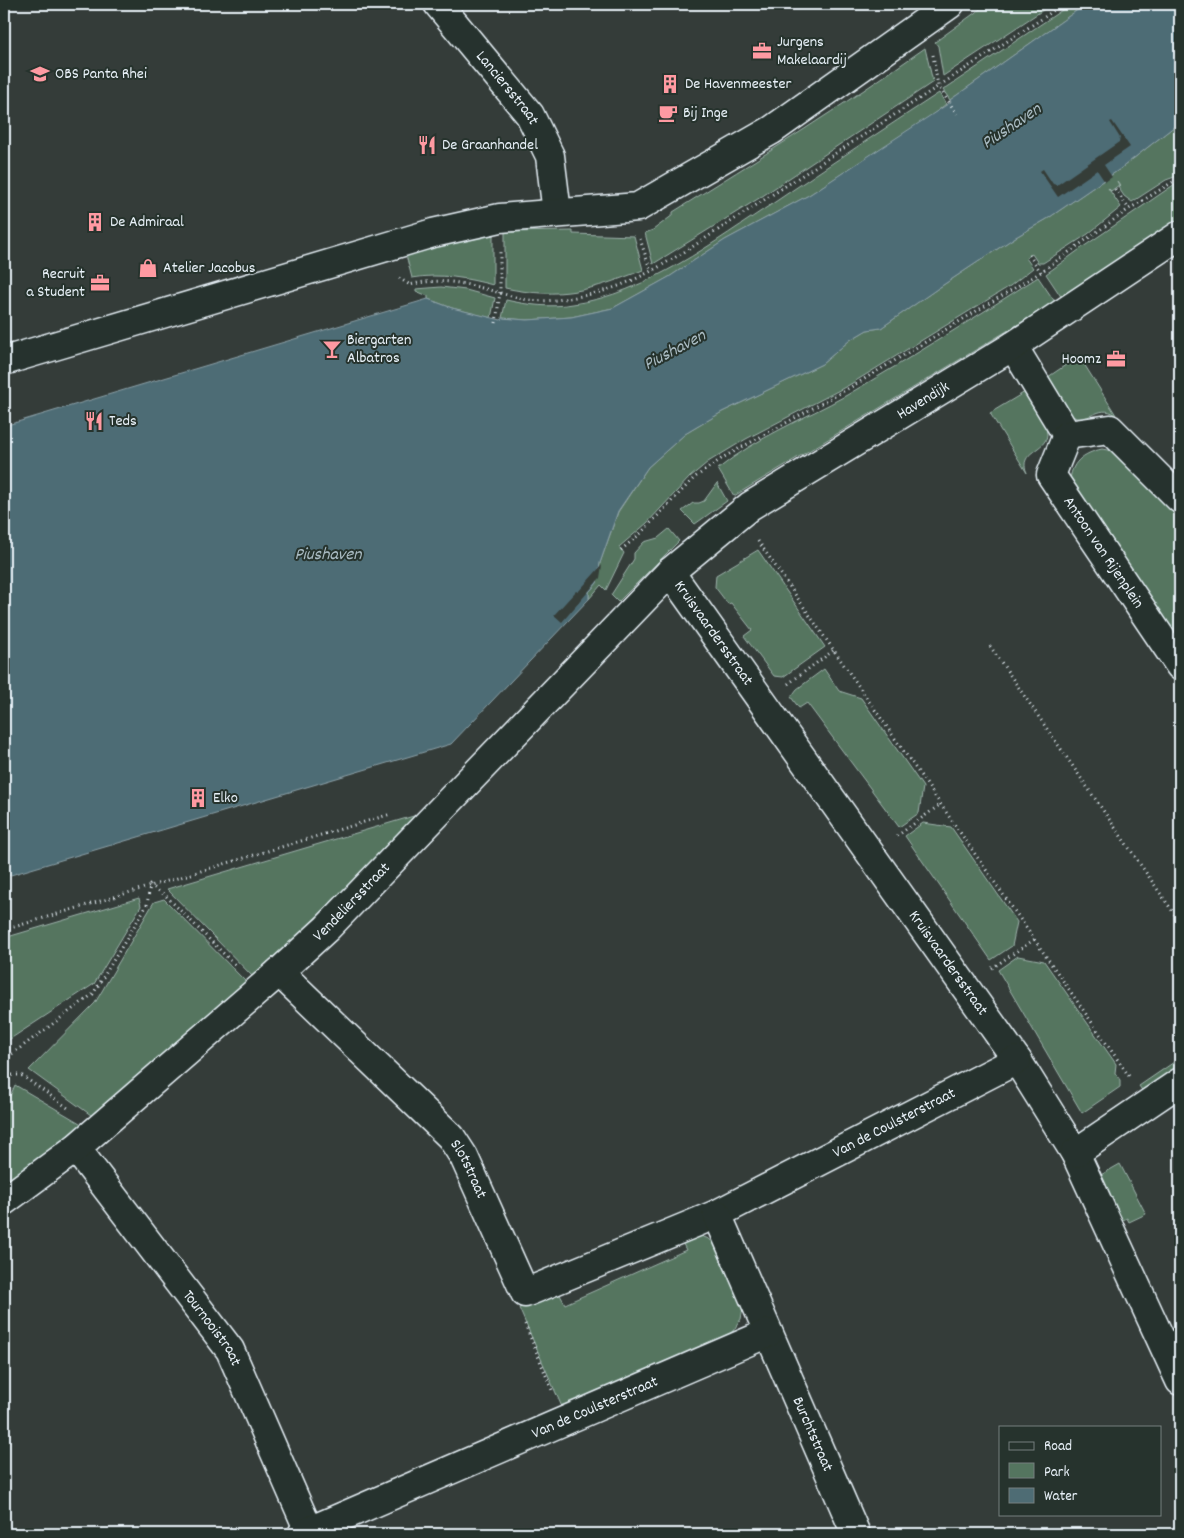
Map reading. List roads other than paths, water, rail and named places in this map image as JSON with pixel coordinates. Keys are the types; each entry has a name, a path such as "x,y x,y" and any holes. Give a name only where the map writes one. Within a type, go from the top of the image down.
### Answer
{"street":[{"name":"Lanciersstraat","path":"438,4 530,115 550,156 556,213"},
{"path":"4,362 433,233 500,218 638,207 772,130 950,4"},
{"name":"Havendijk","path":"670,572 750,506 1013,346 1180,235"},
{"path":"1013,346 1067,435 1110,429 1180,499"},
{"name":"Antoon van Rijenplein","path":"1067,435 1051,475 1180,666"},
{"name":"Kruisvaardersstraat","path":"670,572 1017,1060 1076,1153 1180,1381"},
{"name":"Vendeliersstraat","path":"4,1201 76,1148 269,981 334,921 670,572"},
{"name":"Slotstraat","path":"269,981 452,1138 464,1157 525,1293"},
{"name":"Van de Coulsterstraat","path":"525,1293 717,1214 1017,1060"},
{"path":"1076,1153 1180,1082"},
{"name":"Tournooistraat","path":"76,1148 230,1350 306,1533"},
{"path":"717,1214 768,1333"},
{"name":"Van de Coulsterstraat","path":"306,1533 768,1333"},
{"name":"Burchtstraat","path":"768,1333 856,1534"}],"water":[{"name":"Piushaven","path":"1086,4 1180,4 1180,122 1120,169 881,328 867,330 850,340 822,364 722,412 685,434 648,467 618,511 600,563 597,583 589,592 589,599 451,744 4,877 4,426 428,299 452,308 501,320 502,318 527,320 571,317 613,308 669,277 725,240 809,195 951,102 950,100"}],"place":[{"name":"Jurgens Makelaardij","path":"762,51"},
{"name":"OBS Panta Rhei","path":"40,74"},
{"name":"De Havenmeester","path":"670,84"},
{"name":"Bij Inge","path":"668,113"},
{"name":"De Graanhandel","path":"427,145"},
{"name":"De Admiraal","path":"95,222"},
{"name":"Atelier Jacobus","path":"148,268"},
{"name":"Recruit a Student","path":"100,283"},
{"name":"Biergarten Albatros","path":"332,349"},
{"name":"Hoomz","path":"1116,359"},
{"name":"Teds","path":"94,421"},
{"name":"Elko","path":"198,798"}]}
